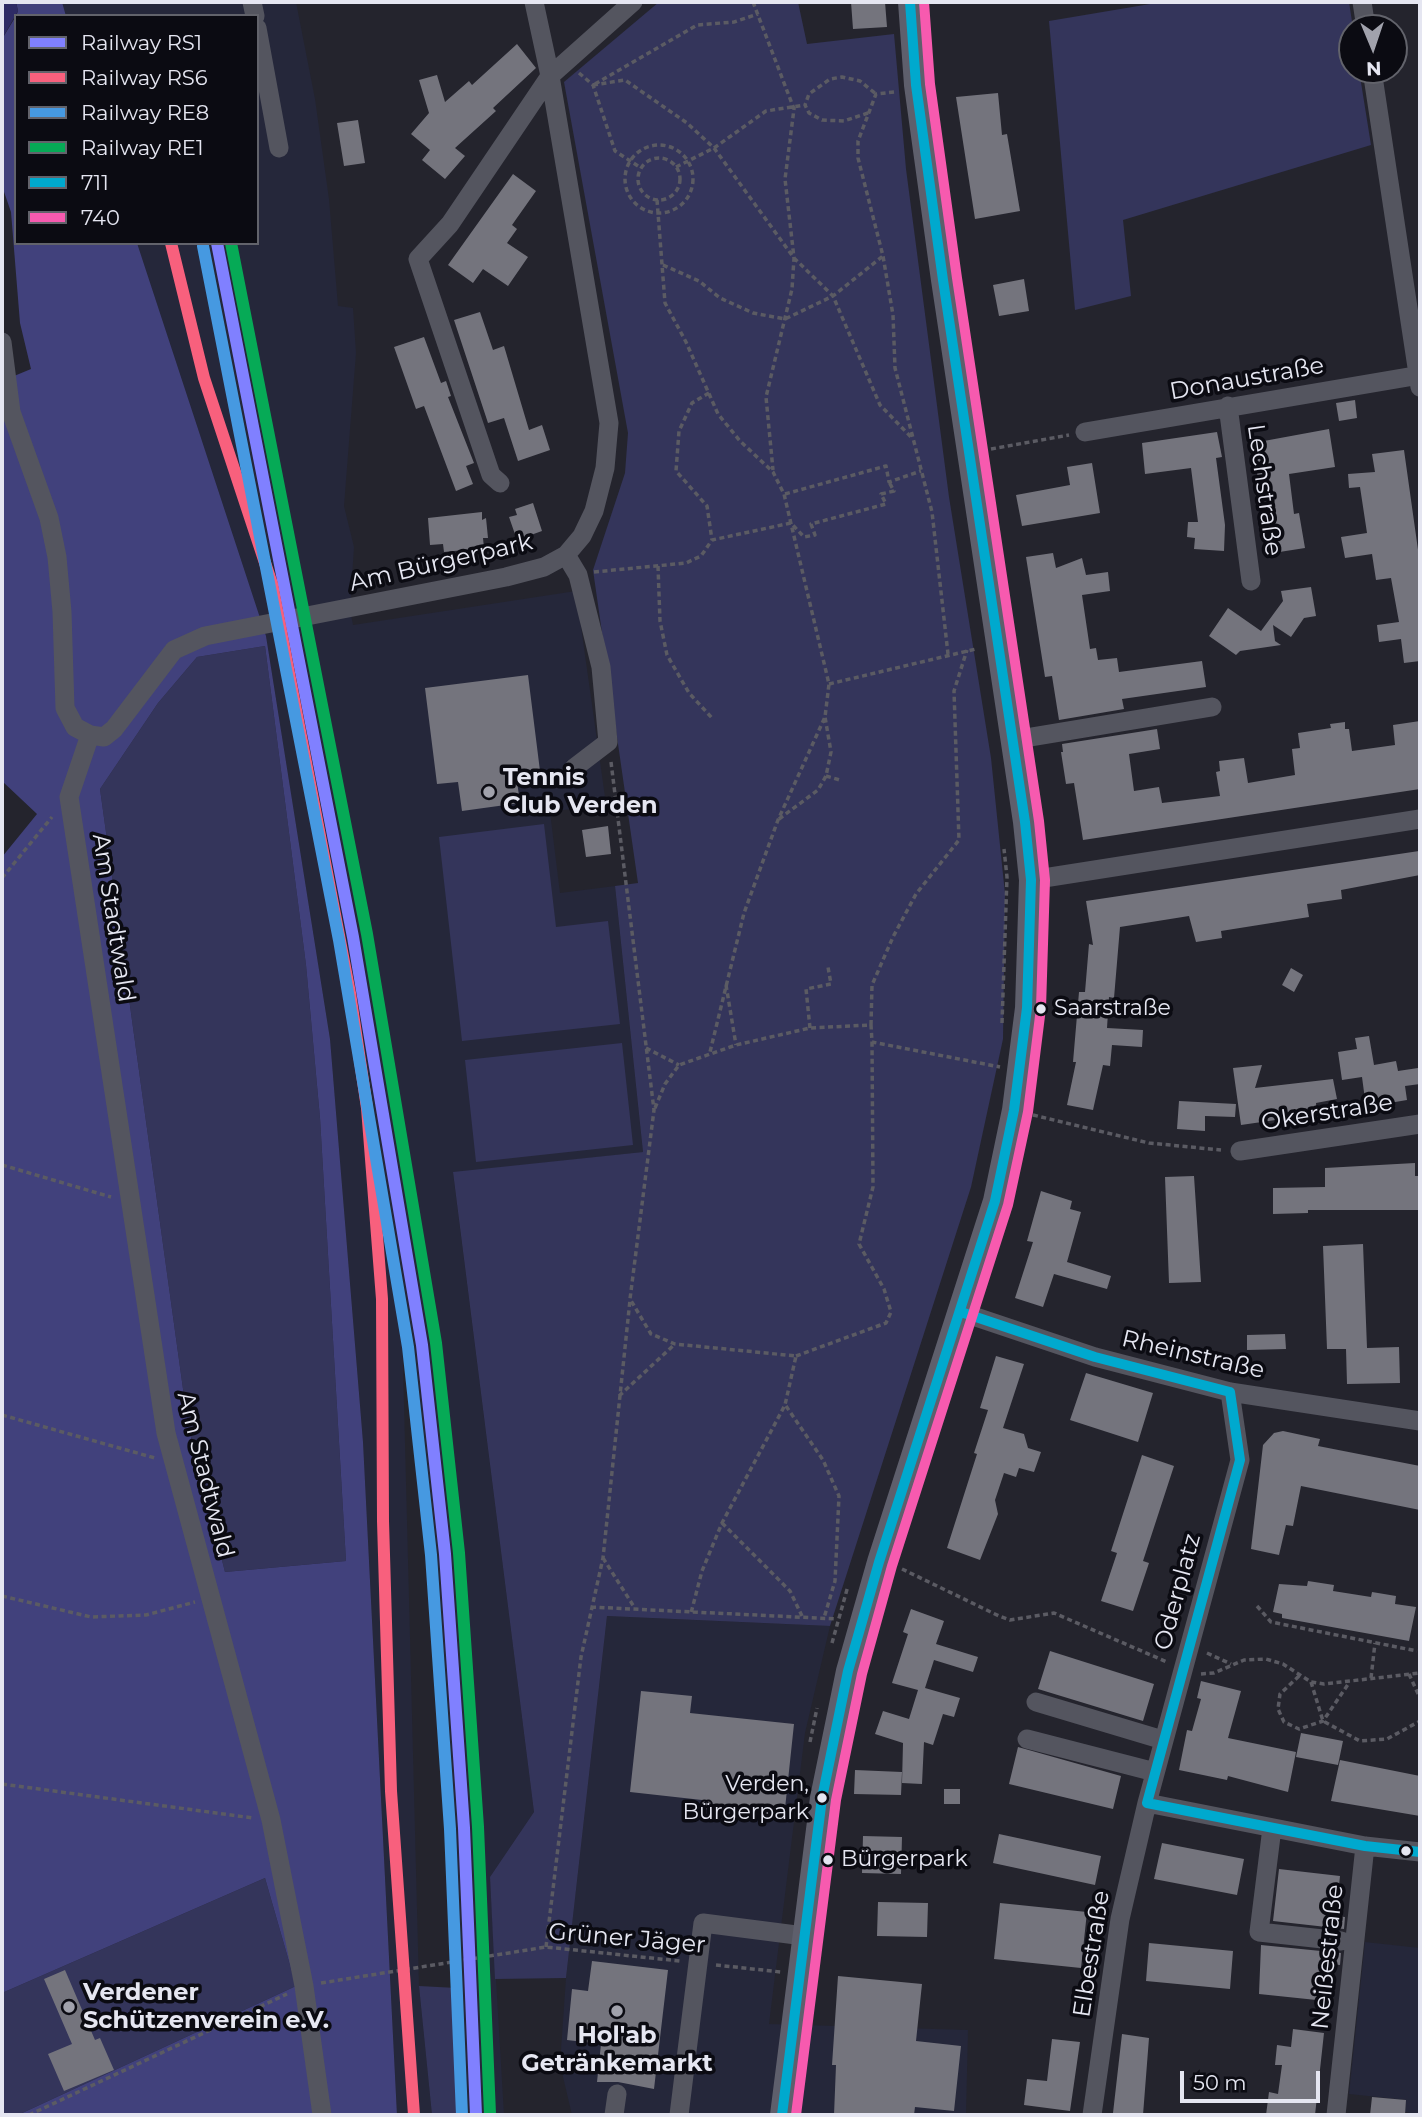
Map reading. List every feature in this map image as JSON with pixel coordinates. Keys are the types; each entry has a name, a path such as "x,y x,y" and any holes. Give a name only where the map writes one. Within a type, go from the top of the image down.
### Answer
{"main road":[{"path":"782,2115 795,1934 848,1671 879,1562 995,1201 1014,1110 1027,1008 1031,880 1013,740 916,85 910,2"}],"street":[{"name":"Am Bürgerpark","path":"90,736 104,737 114,729 174,650 205,636 506,577 544,566 566,555 582,536 594,511 606,468 610,423 550,76 534,2"},
{"path":"500,483 491,475 418,258 450,224 550,76 634,2"},
{"path":"259,39 279,148"},
{"path":"1374,84 1420,379"},
{"path":"2,342 11,412 49,518 57,557 65,708 75,727 90,736 69,797"},
{"name":"Donaustraße","path":"1084,432 1228,406 1420,379"},
{"name":"Lechstraße","path":"1228,406 1251,580"},
{"path":"566,555 578,575 601,667 608,742 574,768"},
{"path":"1013,740 1212,707"},
{"name":"Am Stadtwald","path":"69,797 166,1433 271,1820 304,1986 322,2115"},
{"path":"1031,880 1420,818"},
{"name":"Okerstraße","path":"1240,1151 1420,1124"},
{"name":"Rheinstraße","path":"961,1311 1095,1357 1230,1392 1420,1421"},
{"name":"Oderplatz","path":"1147,1803 1240,1460 1230,1392"},
{"path":"1036,1702 1163,1740"},
{"path":"1027,1739 1155,1772"},
{"path":"1147,1803 1365,1846 1420,1852"},
{"name":"Elbestraße","path":"1092,2115 1121,1919 1147,1803"},
{"path":"1272,1828 1259,1933 1341,1941"},
{"name":"Neißestraße","path":"1336,2115 1365,1846"},
{"path":"679,2115 703,1923 795,1934"},
{"path":"614,2115 617,2094"}],"path":[{"path":"753,2 794,108 785,179 794,258 785,319 766,397 773,472"},
{"path":"593,85 697,25 734,22 758,14"},
{"path":"564,61 593,85 615,151 641,168"},
{"path":"868,113 844,121 822,120 809,113 805,105 809,94 830,79 842,77 860,81 876,94 894,92"},
{"path":"892,79 895,105"},
{"path":"593,85 625,80 687,123 714,148 794,258 833,296 880,405 912,438"},
{"path":"876,94 858,141 858,158 883,256 893,315 895,368 932,513 948,654"},
{"path":"676,167 714,148 766,111 805,105"},
{"path":"647,147 669,147 687,160 691,168 691,190 677,207 657,213 636,204 629,195 625,172 630,161 647,147"},
{"path":"641,168 658,158 676,167"},
{"path":"641,168 640,189 657,200 670,197 679,187 676,167"},
{"path":"657,200 665,303 686,342 718,414 740,441 773,472 784,494 829,684 825,717 831,752 826,776 818,790 778,820"},
{"path":"663,265 699,281 720,298 753,313 785,319 833,296 883,256"},
{"path":"578,575 615,568 686,563 701,556 712,540 707,506 676,471 679,431 692,403 709,393"},
{"path":"991,449 1084,432"},
{"path":"784,494 886,466 894,491 881,494 886,504 811,524 815,535 804,537 791,523"},
{"path":"889,482 921,471"},
{"path":"712,540 791,523"},
{"path":"658,566 660,621 667,655 689,693 712,718"},
{"path":"974,635 979,662"},
{"path":"829,684 976,649"},
{"path":"630,1299 651,1334 675,1344 796,1356 886,1323 891,1312 884,1289 859,1244 873,1187 872,985 916,894 959,841 954,691 967,650"},
{"path":"710,1052 744,913 778,820 825,717"},
{"path":"546,1947 581,1657 603,1558 618,1397 654,1110 608,742"},
{"path":"826,776 840,780"},
{"path":"2,878 69,797"},
{"path":"1002,1027 1007,877 1003,837"},
{"path":"810,1028 806,989 831,984 828,967"},
{"path":"726,983 736,1045"},
{"path":"654,1110 665,1084 679,1065 710,1052 810,1028 871,1025"},
{"path":"872,1042 1000,1068"},
{"path":"646,1048 679,1065"},
{"path":"998,1080 1001,1054"},
{"path":"1014,1110 1149,1143 1240,1151"},
{"path":"2,1165 133,1204"},
{"path":"618,1397 675,1344"},
{"path":"691,1613 702,1571 722,1523 785,1405 796,1356"},
{"path":"785,1405 823,1460 839,1496 835,1581 824,1618"},
{"path":"2,1415 174,1463"},
{"path":"722,1523 790,1591 803,1617"},
{"path":"603,1558 635,1610"},
{"path":"902,1569 999,1616 1018,1619 1054,1613 1201,1674 1214,1673 1231,1664 1266,1659 1283,1664 1311,1682 1350,1682 1420,1673"},
{"path":"831,1646 850,1581"},
{"path":"2,1596 91,1617 146,1615 211,1598"},
{"path":"1257,1606 1271,1622 1417,1651"},
{"path":"591,1607 837,1619"},
{"path":"1371,1678 1375,1643"},
{"path":"1202,1651 1231,1664"},
{"path":"1409,1674 1420,1698"},
{"path":"1299,1676 1280,1694 1280,1717 1290,1727 1299,1729 1323,1721 1350,1682"},
{"path":"1311,1682 1323,1721 1360,1741 1387,1739 1420,1721"},
{"path":"808,1750 819,1699"},
{"path":"2,1784 271,1820"},
{"path":"780,1983 795,1934"},
{"name":"Grüner Jäger","path":"29,2115 304,1986 546,1947 782,1972"}],"shaded area":[{"path":"2,2 16,2 18,11 2,39"},
{"path":"16,2 62,2 65,14 17,14"},
{"path":"62,2 296,2 315,99 329,199 338,306 353,308 356,353 344,506 354,547 350,609 353,625 576,591 606,804 550,812 560,893 615,886 643,1152 453,1173 534,1812 490,1877 504,2115 463,2115 445,1696 409,1327 402,1327 419,1986 432,2115 397,2115 363,1442 330,1039 266,636 138,245 259,245 259,14 65,14"},
{"path":"659,2 798,2 807,44 894,34 906,169 949,497 991,758 1005,894 1003,1039 971,1187 830,1626 607,1616 566,1978 495,1979 490,1877 534,1812 453,1172 643,1152 615,886 638,883 593,570 625,473 628,433 564,82"},
{"path":"1162,2 1349,2 1351,14 1338,14 1338,84 1361,84 1371,145 1123,220 1131,296 1075,310 1049,21"},
{"path":"14,19 14,245 138,245 266,636 330,1039 363,1442 397,2115 18,2115 296,1986 265,1878 2,1993 2,857 37,814 2,781 2,381 31,369 20,323 11,212 2,186 2,39","holes":["265,646 306,965 320,1118 346,1561 225,1572 188,1425 100,789 158,703 197,657"]},
{"path":"265,646 306,965 320,1118 346,1561 225,1572 188,1425 100,789 158,703 197,657"},
{"path":"544,824 556,927 608,921 620,1024 462,1041 439,837"},
{"path":"622,1043 633,1145 476,1162 465,1060"},
{"path":"607,1616 830,1626 805,1733 769,2024 968,2030 966,2115 572,2115 560,2064 566,1978"},
{"path":"265,1878 296,1986 18,2115 2,2115 2,1993"},
{"path":"1365,1942 1420,1948 1420,2115 1405,2112 1406,2100 1349,2094"},
{"path":"419,1986 457,1988 463,2115 432,2115"}],"building":[{"path":"851,2 885,2 887,27 853,29"},
{"path":"517,44 536,68 493,108 496,111 455,148 465,156 445,179 422,160 430,150 411,134 429,113 419,80 437,75 445,102 469,81 472,85"},
{"path":"998,93 1002,135 1007,134 1020,211 975,219 956,97"},
{"path":"358,120 365,163 344,166 337,123"},
{"path":"513,174 536,191 512,225 517,229 507,243 528,257 508,286 483,269 473,283 448,265"},
{"path":"1024,279 1029,311 999,316 993,285"},
{"path":"480,312 493,350 504,346 529,430 542,425 550,450 518,461 504,418 488,423 454,320"},
{"path":"424,337 441,383 446,381 451,396 448,397 474,463 466,466 473,484 456,491 424,406 416,409 394,347"},
{"path":"1355,400 1357,418 1339,421 1336,403"},
{"path":"1329,429 1335,467 1289,474 1294,514 1299,513 1305,548 1273,553 1268,518 1272,517 1268,486 1259,487 1253,443"},
{"path":"1217,432 1222,457 1216,458 1225,525 1224,551 1194,549 1195,538 1187,537 1188,522 1198,522 1191,468 1145,474 1142,443"},
{"path":"1404,450 1420,564 1420,661 1404,663 1401,639 1379,642 1377,625 1399,622 1391,578 1376,580 1372,554 1345,558 1341,537 1367,533 1360,487 1349,488 1348,474 1375,472 1372,454"},
{"path":"1092,463 1100,513 1022,526 1016,495 1070,485 1067,467"},
{"path":"533,503 542,531 517,540 509,517 517,515 515,509"},
{"path":"482,512 482,520 486,518 488,538 483,538 484,548 444,552 443,544 430,545 428,518"},
{"path":"1053,553 1056,568 1082,558 1086,575 1108,572 1110,591 1082,595 1090,649 1096,648 1098,660 1117,658 1119,672 1202,661 1206,687 1122,699 1124,709 1059,720 1052,676 1045,677 1026,557"},
{"path":"1311,587 1316,616 1304,618 1291,637 1273,625 1275,641 1281,645 1240,651 1236,655 1209,636 1228,608 1261,631 1283,601 1281,591"},
{"path":"528,675 540,771 516,774 520,803 462,811 458,782 437,784 425,688"},
{"path":"1420,721 1420,789 1083,840 1074,783 1066,784 1061,752 1062,744 1157,729 1160,749 1129,754 1134,791 1159,787 1162,803 1220,796 1216,772 1220,771 1219,761 1244,758 1248,783 1295,775 1292,749 1300,748 1298,733 1331,728 1330,724 1345,722 1345,729 1349,729 1352,751 1395,745 1393,725"},
{"path":"608,826 611,854 586,857 582,830"},
{"path":"1419,851 1420,875 1341,890 1342,899 1307,904 1309,917 1221,931 1222,938 1196,942 1189,916 1120,927 1114,998 1109,997 1107,1028 1143,1030 1142,1047 1112,1045 1110,1066 1103,1065 1093,1110 1067,1105 1076,1062 1073,1062 1079,992 1085,992 1089,944 1093,945 1086,901"},
{"path":"1291,968 1303,975 1294,992 1282,985"},
{"path":"1369,1036 1374,1065 1396,1061 1398,1071 1418,1068 1420,1084 1405,1086 1407,1100 1366,1107 1362,1077 1342,1080 1338,1052 1357,1049 1355,1038"},
{"path":"1262,1065 1255,1088 1333,1079 1337,1099 1316,1103 1317,1114 1241,1125 1233,1068"},
{"path":"1179,1101 1236,1104 1235,1117 1205,1116 1205,1131 1177,1129"},
{"path":"1415,1163 1415,1176 1420,1176 1420,1210 1308,1210 1308,1213 1273,1214 1273,1188 1325,1187 1325,1168"},
{"path":"1194,1176 1201,1282 1169,1283 1165,1177"},
{"path":"1041,1191 1072,1201 1070,1209 1081,1212 1067,1262 1111,1276 1107,1289 1054,1274 1043,1307 1015,1298 1033,1242 1027,1241"},
{"path":"1363,1244 1367,1348 1399,1347 1400,1383 1347,1384 1346,1349 1327,1349 1323,1246"},
{"path":"1285,1334 1286,1349 1247,1350 1247,1335"},
{"path":"996,1356 1024,1364 1003,1428 1024,1434 1028,1448 1041,1452 1034,1472 1019,1468 1016,1477 1004,1473 995,1500 998,1514 980,1560 947,1548 977,1454 974,1453 988,1410 980,1408"},
{"path":"1086,1373 1153,1393 1138,1442 1070,1420"},
{"path":"1283,1431 1320,1439 1318,1446 1420,1466 1420,1510 1301,1486 1293,1526 1286,1525 1279,1555 1251,1549 1263,1445 1274,1433"},
{"path":"1142,1455 1174,1466 1143,1561 1149,1563 1133,1611 1101,1601 1117,1553 1111,1551"},
{"path":"1308,1581 1334,1585 1333,1591 1371,1597 1372,1592 1396,1596 1395,1604 1416,1607 1409,1641 1282,1618 1282,1614 1273,1612 1279,1584 1307,1586"},
{"path":"911,1609 944,1621 936,1644 978,1657 973,1672 934,1660 925,1688 960,1698 954,1717 943,1714 933,1745 924,1742 922,1784 902,1783 903,1743 875,1734 883,1711 909,1719 918,1690 892,1683 908,1634 903,1632"},
{"path":"1050,1651 1154,1684 1143,1721 1038,1689"},
{"path":"1201,1681 1241,1691 1228,1738 1296,1752 1288,1792 1228,1776 1227,1780 1179,1770 1187,1730 1192,1731 1201,1699 1197,1698"},
{"path":"641,1691 692,1696 690,1713 794,1724 784,1818 701,1809 702,1800 630,1792"},
{"path":"1301,1733 1343,1741 1338,1765 1296,1757"},
{"path":"1018,1747 1121,1776 1113,1809 1009,1784"},
{"path":"1340,1760 1420,1776 1420,1816 1331,1801"},
{"path":"855,1770 902,1772 901,1795 854,1794"},
{"path":"944,1789 960,1789 960,1804 944,1804"},
{"path":"999,1834 1101,1856 1095,1885 993,1863"},
{"path":"863,1836 902,1837 901,1874 862,1873"},
{"path":"1162,1843 1244,1859 1237,1895 1154,1879"},
{"path":"1279,1869 1340,1876 1336,1916 1345,1917 1344,1929 1273,1921"},
{"path":"878,1902 928,1903 927,1937 877,1936"},
{"path":"1000,1903 1087,1912 1081,1968 994,1959"},
{"path":"1149,1943 1233,1951 1230,1989 1146,1981"},
{"path":"1261,1945 1341,1953 1340,1965 1330,1964 1326,2001 1259,1994"},
{"name":"Hol'ab Getränkemarkt","path":"592,1961 668,1970 654,2089 618,2082 597,2082 601,2044 567,2040 572,1989 588,1991"},
{"name":"Verdener Schützenverein e.V.","path":"65,1970 95,2040 100,2038 114,2070 64,2091 48,2054 72,2044 44,1979"},
{"path":"838,1976 922,1984 916,2041 961,2046 954,2111 915,2107 914,2115 834,2115 836,2065 832,2065"},
{"path":"1293,2029 1324,2033 1315,2115 1266,2115 1269,2092 1278,2094 1282,2065 1275,2065 1277,2045 1291,2047"},
{"path":"1122,2034 1149,2038 1143,2115 1113,2113"},
{"path":"1052,2039 1080,2042 1070,2111 1024,2105 1027,2079 1047,2081"},
{"path":"1372,2097 1406,2100 1405,2115 1370,2115"}],"rail line":[{"name":"RS6","path":"171,245 204,378 272,584 350,993 367,1108 382,1299 383,1521 391,1791 414,2115"},
{"name":"RS1","path":"217,245 353,937 422,1345 445,1554 464,1828 476,2115"},
{"name":"RE1","path":"231,245 367,934 436,1343 459,1553 478,1827 490,2114"},
{"name":"RE8","path":"203,246 339,940 408,1347 431,1555 450,1829 462,2115"}],"transit line":[{"name":"711","path":"782,2115 822,1798 848,1671 879,1562 995,1201 1014,1110 1027,1008 1031,880 1025,822 943,280 916,85 910,2"},
{"name":"740","path":"796,2115 836,1800 862,1674 892,1566 1008,1205 1028,1112 1041,1008 1045,880 1039,821 957,278 930,84 924,2"},
{"name":"711","path":"961,1312 1095,1357 1230,1392"},
{"name":"711","path":"1147,1803 1240,1460 1230,1392"},
{"name":"711","path":"1147,1803 1365,1846 1420,1852"}],"place":[{"name":"Tennis Club Verden","path":"489,792"},
{"name":"Saarstraße","path":"1041,1009"},
{"name":"Verden, Bürgerpark","path":"822,1798"},
{"name":"Bürgerpark","path":"828,1860"},
{"name":"Verdener Schützenverein e.V.","path":"69,2007"},
{"name":"Hol'ab Getränkemarkt","path":"617,2011"}]}
